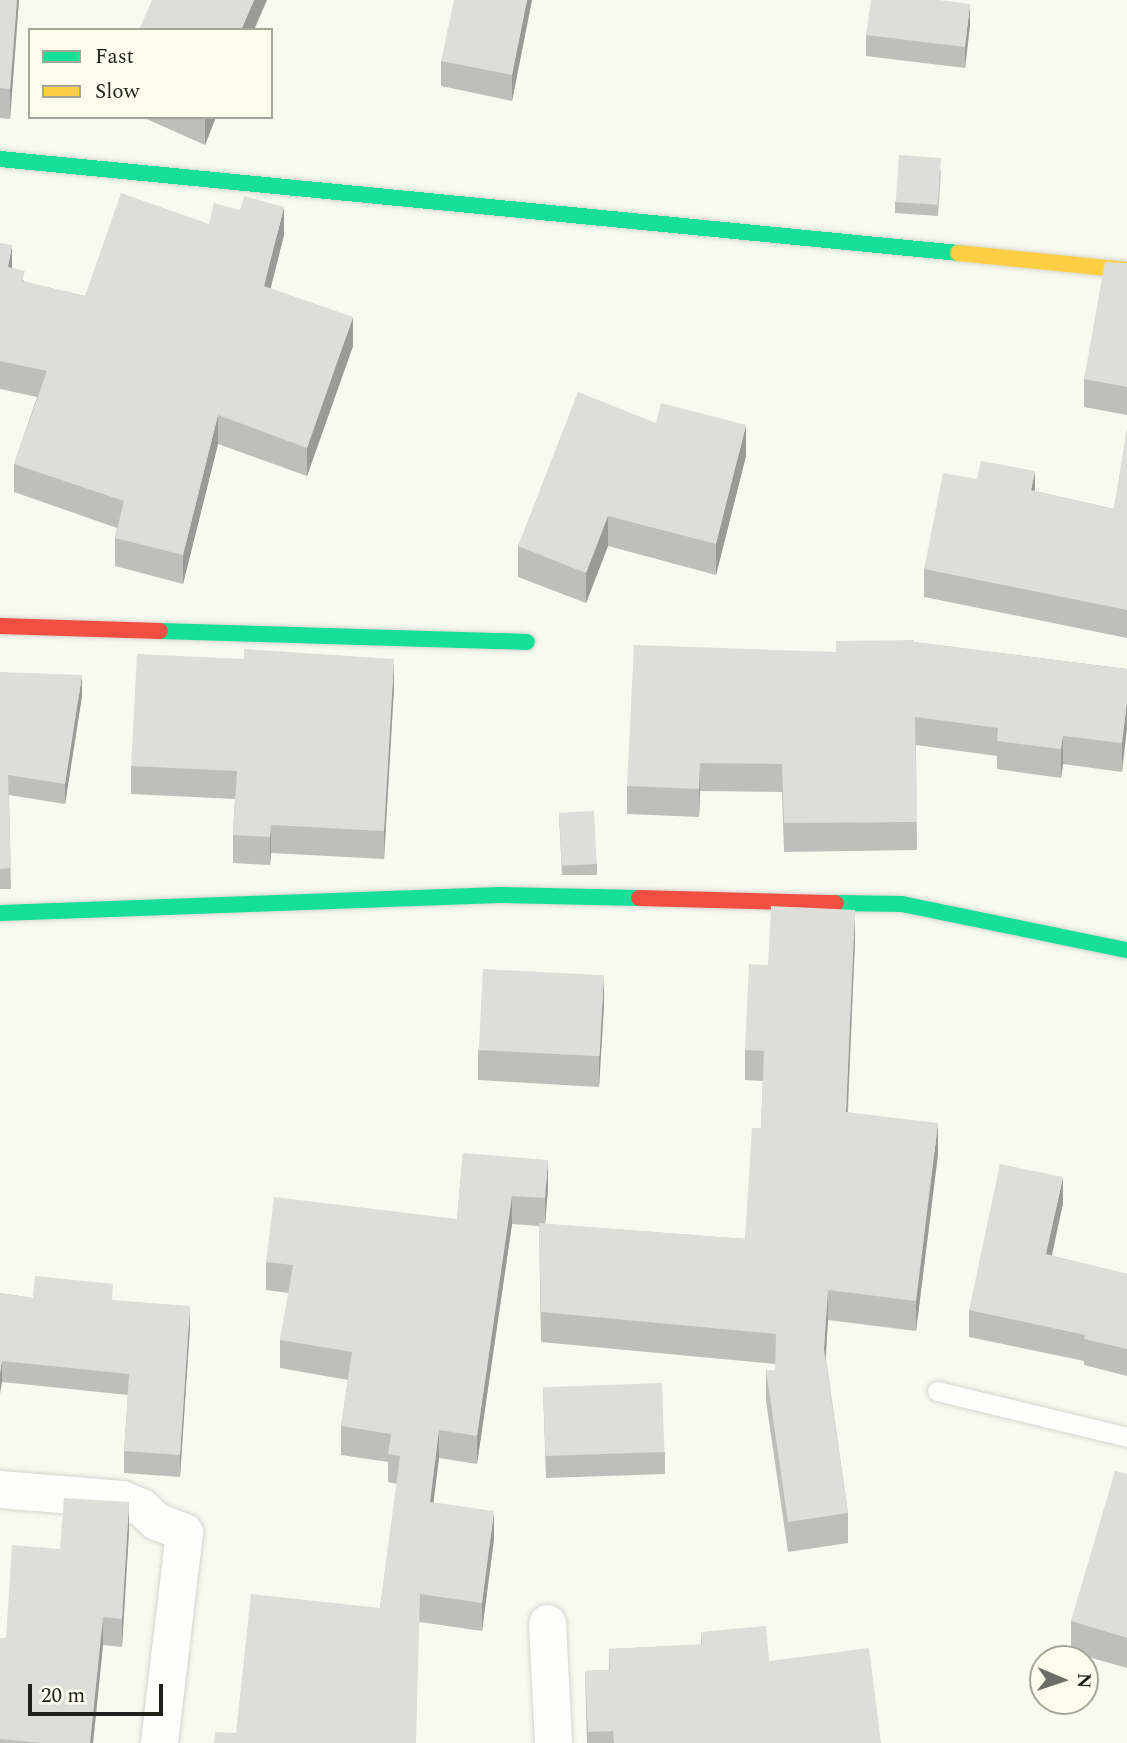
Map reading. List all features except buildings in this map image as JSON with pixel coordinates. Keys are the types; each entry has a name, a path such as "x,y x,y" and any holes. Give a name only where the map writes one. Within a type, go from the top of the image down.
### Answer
{"street":[{"path":"0,159 1127,270"},
{"path":"0,626 527,642"},
{"path":"0,913 500,895 902,904 1127,950"},
{"path":"0,1489 122,1499 141,1507 156,1521 184,1532 159,1743"},
{"path":"547,1623 553,1743"}],"lane":[{"path":"937,1391 1127,1437"}],"traffic: fast":[{"path":"0,159 958,253"},
{"path":"160,631 527,642"},
{"path":"0,913 500,895 639,898"},
{"path":"836,903 902,904 1127,950"}],"traffic: slow":[{"path":"958,253 1127,270"}],"traffic: jam":[{"path":"0,626 160,631"},
{"path":"639,898 836,903"}]}
